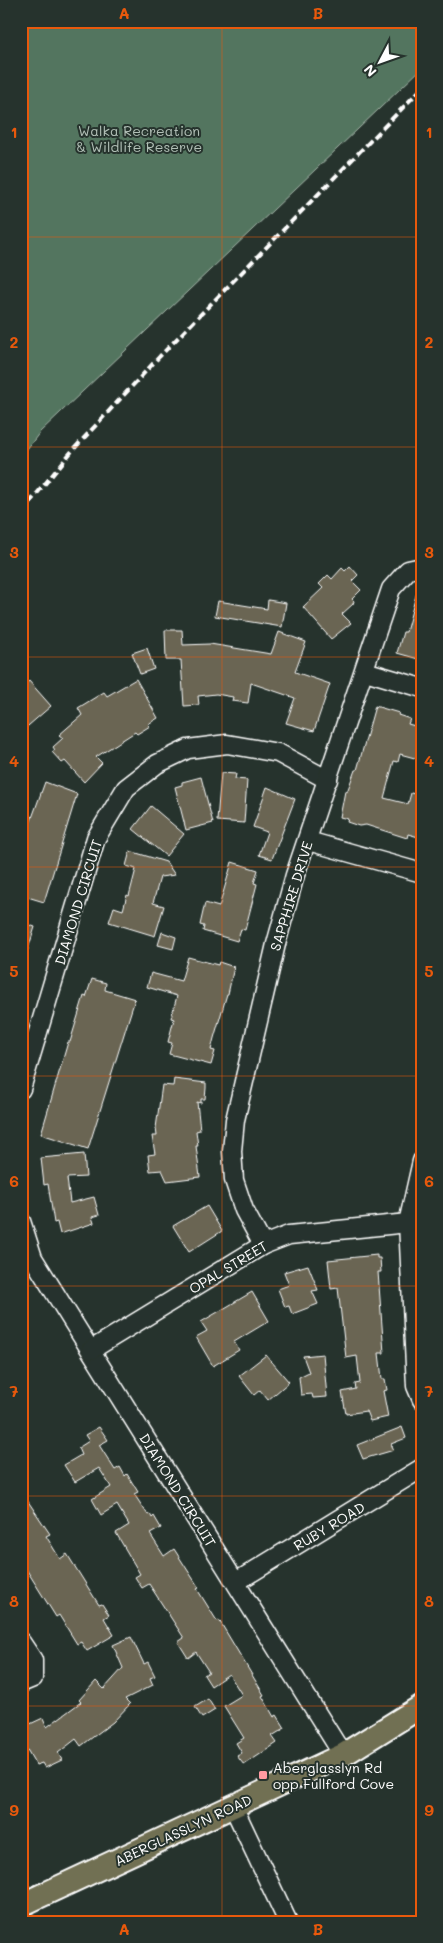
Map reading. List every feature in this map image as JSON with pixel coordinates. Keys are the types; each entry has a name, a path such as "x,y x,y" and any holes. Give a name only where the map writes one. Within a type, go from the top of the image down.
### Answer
{"main road":[{"name":"ABERGLASSLYN ROAD","path":"21,1905 343,1755 422,1706"}],"street":[{"name":"SAPPHIRE DRIVE","path":"263,1245 244,1210 234,1180 234,1136 276,944 295,875 392,589 408,570 422,566"},
{"path":"365,671 422,688"},
{"name":"DIAMOND CIRCUIT","path":"21,1089 96,838 111,809 126,788 157,764 188,749 227,744 278,753 328,780"},
{"path":"308,841 422,873"},
{"path":"422,1162 408,1223 416,1386 422,1400"},
{"name":"DIAMOND CIRCUIT","path":"21,1221 33,1258 343,1755"},
{"name":"OPAL STREET","path":"91,1350 263,1245 289,1235 408,1223"},
{"name":"RUBY ROAD","path":"236,1582 422,1468"},
{"path":"21,1642 33,1660 33,1669 32,1678 21,1684"},
{"path":"233,1806 288,1922"}],"green space":[{"name":"Walka Recreation & Wildlife Reserve","path":"21,21 422,21 422,68 40,432 21,457"}],"building":[{"path":"350,566 358,575 352,581 361,590 352,599 354,601 353,604 342,614 351,623 331,639 303,607 323,588 319,584 328,575 332,579 342,568 345,571"},
{"path":"418,588 422,588 422,660 397,653 403,632 406,632"},
{"path":"268,600 286,603 282,627 215,616 218,601 267,609"},
{"path":"165,630 182,630 183,645 210,644 271,654 279,632 306,642 295,672 330,684 314,731 286,723 295,698 251,683 248,703 232,701 233,697 216,694 198,696 199,705 184,706 181,660 166,660"},
{"path":"147,648 154,669 140,674 132,653"},
{"path":"136,679 158,718 148,724 150,726 137,734 135,732 96,757 102,763 84,782 65,761 62,763 52,752 55,750 53,747 63,738 59,735 82,715 78,708 104,692 107,696"},
{"path":"29,681 51,706 21,732 21,688"},
{"path":"375,706 399,713 398,715 410,719 408,724 422,728 422,760 400,754 398,762 394,761 384,798 408,804 411,793 422,796 422,838 408,834 407,838 366,825 359,826 347,822 348,819 340,817 345,791 347,792 355,770 357,770"},
{"path":"221,773 236,774 235,779 247,780 244,823 217,821"},
{"path":"201,777 213,823 186,830 175,787 182,785 182,782"},
{"path":"45,782 77,794 44,902 21,895 21,826 28,829"},
{"path":"267,787 295,799 272,859 259,855 267,832 253,827"},
{"path":"151,806 184,834 166,856 133,829"},
{"path":"130,851 166,862 175,875 160,877 153,903 164,906 155,936 109,922 114,907 123,910 127,895 129,896 136,869 126,866"},
{"path":"232,862 258,870 254,883 257,884 245,930 241,929 237,941 203,931 204,926 200,925 205,903 219,907"},
{"path":"21,922 35,927 24,962 21,962"},
{"path":"162,932 176,937 173,949 158,945"},
{"path":"188,957 218,965 219,962 234,967 211,1050 215,1051 211,1065 169,1054 172,1043 168,1042 174,1019 171,1018 177,996 147,987 151,973 181,981"},
{"path":"92,979 106,983 105,990 135,999 88,1149 41,1134 68,1042 70,1042 84,996 86,997"},
{"path":"174,1079 206,1083 205,1099 201,1099 201,1103 197,1102 200,1130 196,1131 198,1146 196,1146 200,1177 167,1181 162,1170 150,1171 148,1155 155,1154 152,1136 157,1136 156,1128 162,1085 173,1086"},
{"path":"84,1154 86,1177 67,1178 70,1203 94,1197 99,1215 92,1217 94,1223 60,1234 57,1222 54,1223 48,1184 44,1185 41,1158"},
{"path":"207,1206 222,1231 189,1252 173,1226"},
{"path":"377,1255 377,1258 380,1258 381,1272 378,1272 384,1353 379,1353 382,1379 385,1379 387,1390 383,1391 388,1417 370,1421 366,1411 346,1414 342,1392 356,1389 355,1384 360,1383 357,1356 346,1358 338,1288 331,1289 328,1260"},
{"path":"308,1265 318,1290 312,1291 318,1304 292,1314 289,1306 285,1307 278,1289 289,1285 284,1272"},
{"path":"252,1292 269,1321 234,1342 239,1350 213,1366 196,1337 207,1331 201,1322"},
{"path":"323,1354 327,1397 313,1398 312,1394 301,1395 299,1377 309,1372 303,1356"},
{"path":"266,1355 289,1382 268,1400 260,1390 254,1395 239,1376"},
{"path":"99,1427 108,1440 99,1445 115,1470 120,1467 125,1476 127,1474 138,1492 134,1494 148,1515 150,1514 152,1518 154,1516 161,1528 150,1534 164,1556 174,1549 264,1695 262,1696 274,1717 277,1715 285,1728 272,1736 277,1743 244,1765 237,1756 242,1753 236,1743 244,1738 224,1706 242,1695 229,1674 211,1686 204,1675 209,1672 196,1652 188,1658 178,1642 184,1638 149,1584 142,1588 135,1577 140,1574 116,1533 129,1525 117,1505 101,1515 92,1499 111,1487 99,1468 75,1482 64,1465 81,1455 78,1448 89,1441 85,1435"},
{"path":"402,1427 406,1438 391,1444 394,1450 363,1459 357,1445"},
{"path":"21,1491 50,1534 46,1536 60,1559 67,1554 99,1605 102,1604 109,1615 104,1618 114,1635 87,1651 81,1642 77,1644 59,1615 56,1617 21,1561"},
{"path":"131,1637 144,1664 148,1662 155,1676 150,1678 153,1685 125,1699 130,1704 113,1722 81,1746 76,1739 58,1753 62,1760 45,1768 42,1763 36,1765 21,1739 21,1733 30,1729 28,1725 43,1718 47,1727 81,1702 79,1700 96,1681 104,1689 123,1668 113,1645"},
{"path":"208,1699 215,1710 202,1718 195,1707"}],"railway":[{"path":"21,513 72,451 160,356 422,88"}],"place":[{"name":"Aberglasslyn Rd opp Fullford Cove","path":"263,1775"}]}
